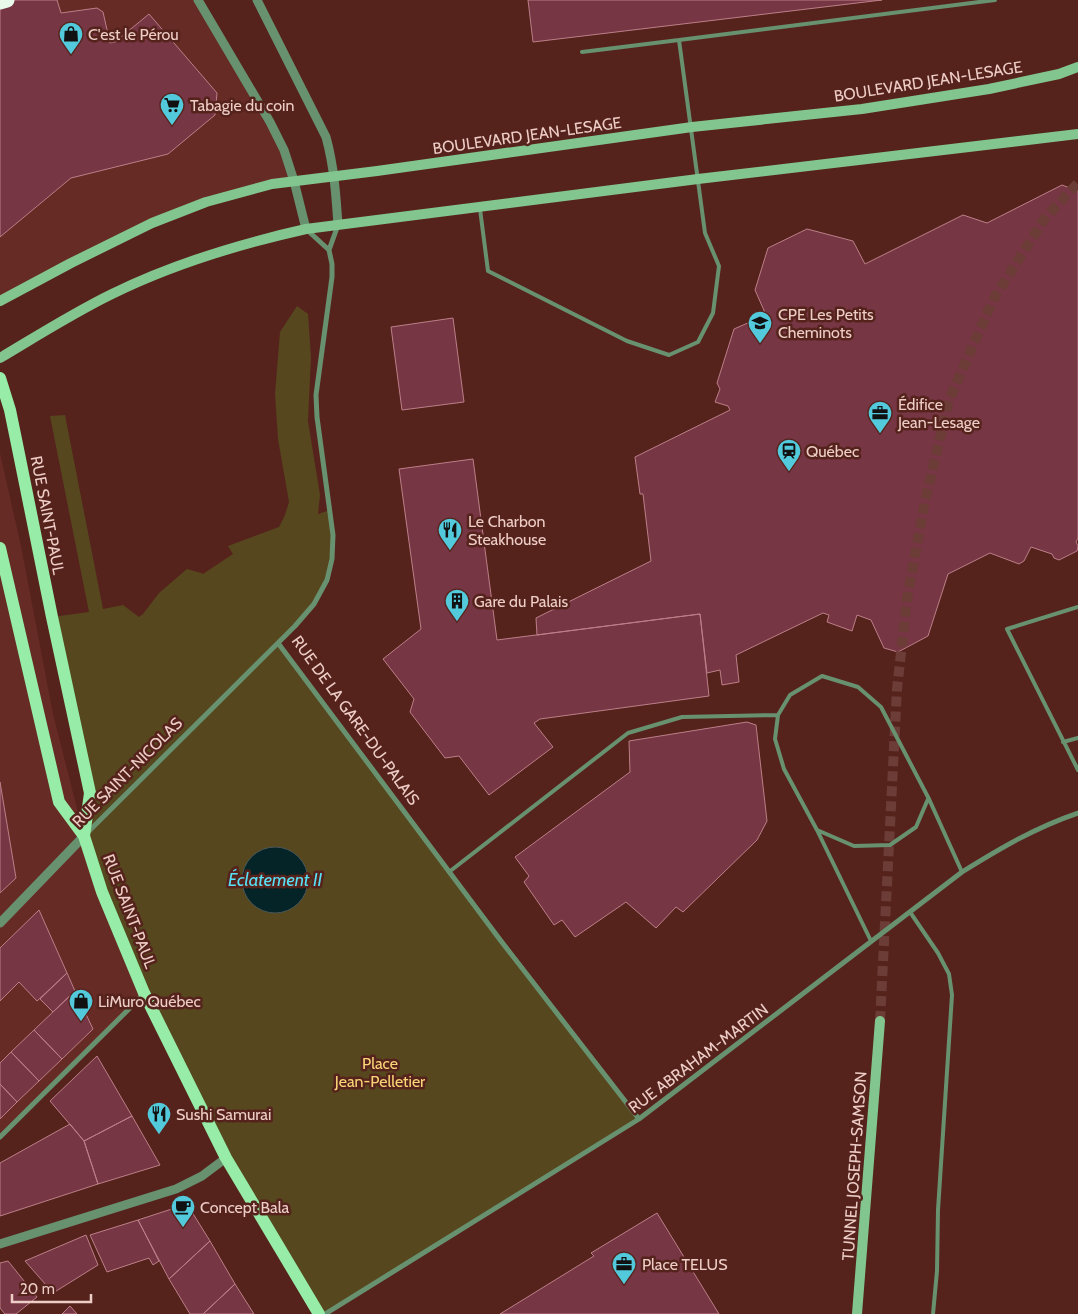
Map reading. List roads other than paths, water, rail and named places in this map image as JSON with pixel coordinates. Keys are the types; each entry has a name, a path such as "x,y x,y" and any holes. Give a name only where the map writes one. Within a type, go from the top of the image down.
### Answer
{"highway":[{"path":"0,2 7,0"}],"main road":[{"name":"BOULEVARD JEAN-LESAGE","path":"0,300 152,223 206,202 272,184 692,127 872,107 989,89 1059,74 1078,67"},
{"path":"0,358 112,294 152,276 243,244 306,229 698,179 1078,134"},
{"name":"RUE SAINT-PAUL","path":"0,378 10,410 90,793 84,836"},
{"name":"RUE SAINT-PAUL","path":"0,548 59,802 84,836 102,892 144,993 226,1158 319,1314"},
{"name":"TUNNEL JOSEPH-SAMSON","path":"858,1314 880,1021"}],"street":[{"path":"198,0 270,122 284,150 306,229 329,250"},
{"name":"RUE DE LA GARE-DU-PALAIS","path":"257,0 326,137 334,177 338,225 329,250 332,277 316,395 317,417 333,535 332,559 327,580 314,604 278,643 500,941 639,1119"},
{"name":"RUE SAINT-NICOLAS","path":"0,923 84,836 278,643"},
{"name":"RUE ABRAHAM-MARTIN","path":"325,1314 639,1119 962,872 1009,843 1056,820 1078,813"},
{"path":"0,1137 144,993"},
{"path":"0,1244 176,1189 202,1176 226,1158"}],"lane":[{"path":"582,52 995,0"},
{"path":"480,207 488,271 627,341 668,354 698,342 713,313 719,266 705,233 679,40"},
{"path":"1078,607 1007,629 1078,770"},
{"path":"871,942 817,830 784,769 775,739 778,715 790,695 822,676 858,687 881,707 928,799 962,872"},
{"path":"449,872 628,733 682,716 778,715"},
{"path":"1063,742 1078,738"},
{"path":"817,830 854,846 890,844 916,827 928,799"},
{"path":"910,912 938,953 949,974 952,995 933,1314"}],"water":[{"name":"Éclatement II","path":"268,847 282,847 294,852 303,861 308,873 306,893 299,904 282,913 268,913 256,908 247,899 242,887 242,873 247,861 256,852"}],"tunnel":[{"path":"880,1021 897,689 907,599 925,501 949,400 993,300 1045,218 1078,183"}],"place":[{"name":"C'est le Pérou","path":"71,55"},
{"name":"Tabagie du coin","path":"172,126"},
{"name":"CPE Les Petits Cheminots","path":"760,344"},
{"name":"Édifice Jean-Lesage","path":"880,434"},
{"name":"Québec","path":"789,472"},
{"name":"Le Charbon Steakhouse","path":"450,551"},
{"name":"Gare du Palais","path":"457,622"},
{"name":"LiMuro Québec","path":"81,1022"},
{"name":"Sushi Samurai","path":"159,1135"},
{"name":"Concept Bala","path":"183,1228"},
{"name":"Place TELUS","path":"624,1285"}],"park label":[{"name":"Place Jean-Pelletier","path":"380,1072"}]}
